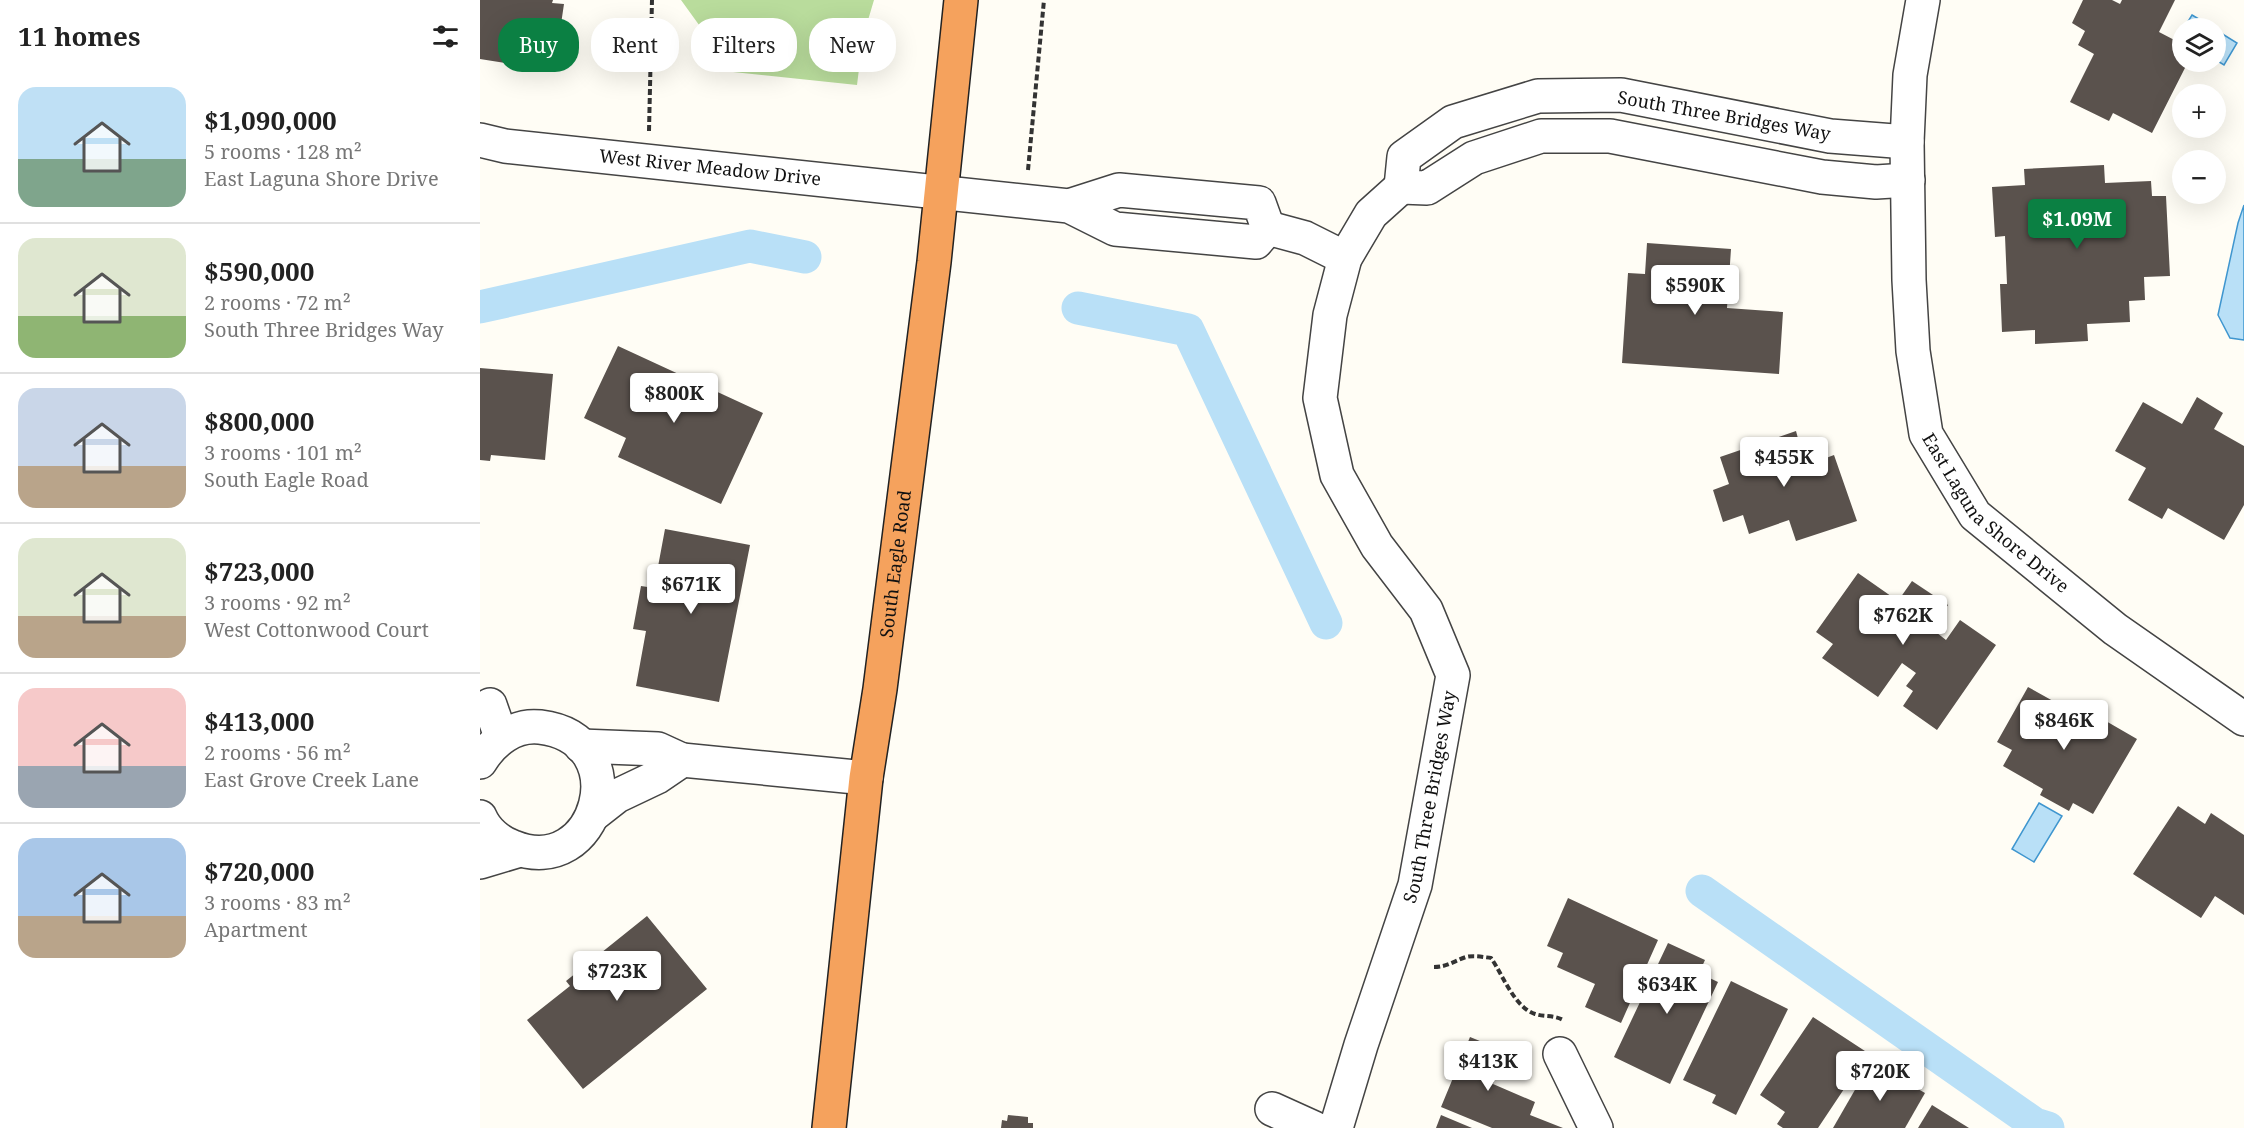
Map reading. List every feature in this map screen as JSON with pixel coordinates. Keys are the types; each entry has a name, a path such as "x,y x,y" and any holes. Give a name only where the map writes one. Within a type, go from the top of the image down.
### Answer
{"highway":[{"name":"South Eagle Road","path":"829,1128 866,778 881,678 942,193 961,0"}],"street":[{"name":"East Laguna Shore Drive","path":"1923,0 1910,75 1907,142 1909,280 1913,351 1926,434 1974,515 2115,629 2244,719"},
{"name":"South Three Bridges Way","path":"1336,1128 1361,1045 1415,885 1453,675 1426,610 1377,546 1337,475 1320,398 1330,315 1345,258 1371,214 1401,187 1404,157 1453,122 1538,96 1621,95 1830,136 1907,142"},
{"path":"1632,140 1640,98"},
{"path":"1401,187 1426,188 1474,158 1541,136 1611,136 1822,177 1876,182 1908,180"},
{"name":"West River Meadow Drive","path":"480,140 516,148 1069,206 1115,229 1256,242 1268,228 1305,238 1345,258"},
{"path":"490,705 501,737"},
{"path":"480,762 489,748 501,737 517,730 534,727 551,729 568,735 581,746 592,761 598,778 599,797 594,814 576,838 563,846 542,852 520,850 505,844 492,834 480,817"},
{"path":"581,746 658,748 681,760 866,778"},
{"path":"594,814 617,796 657,777 681,760"},
{"path":"480,862 520,850"},
{"path":"1560,1054 1596,1128"},
{"path":"1272,1109 1314,1128"}],"path":[{"path":"650,117 652,0"},
{"path":"1025,202 1044,0"},
{"path":"1434,967 1445,967 1467,957 1491,958 1515,1000 1533,1014 1558,1017 1566,1022"}],"green space":[{"path":"681,0 874,0 869,18 809,18 809,72 859,72 857,85 733,72 797,72 797,18 694,18"}],"water":[{"path":"2226,36 2237,43 2226,62"},
{"path":"2244,205 2244,340 2230,338 2218,315"},
{"path":"2039,803 2062,816 2034,862 2012,849"}],"building":[{"path":"480,0 553,0 552,3 564,4 562,18 498,18 498,62 480,59"},
{"path":"2083,0 2112,0 2120,4 2122,0 2175,0 2159,32 2172,39 2172,72 2183,72 2177,84 2172,84 2172,94 2152,133 2113,113 2109,121 2070,102 2094,54 2078,45 2085,31 2072,23"},
{"path":"2104,165 2105,183 2151,181 2152,196 2166,196 2170,276 2144,277 2145,300 2129,301 2130,322 2087,324 2088,341 2035,344 2035,330 2002,332 2000,284 2007,284 2005,236 1995,237 1992,187 2025,185 2024,169"},
{"path":"1647,243 1731,249 1727,308 1783,312 1779,374 1622,363 1628,273 1645,274"},
{"path":"618,346 763,413 721,504 618,457 626,438 584,418"},
{"path":"480,368 553,374 545,460 491,455 490,461 480,460"},
{"path":"2197,397 2223,413 2214,429 2244,446 2244,505 2224,540 2168,508 2162,519 2128,500 2146,468 2115,451 2143,402 2182,424"},
{"path":"1796,431 1800,446 1811,442 1818,461 1834,455 1857,521 1796,541 1789,520 1749,534 1743,515 1723,522 1713,490 1729,484 1720,457"},
{"path":"665,529 750,545 719,702 636,686 646,631 633,629 641,586 654,588"},
{"path":"1858,573 1898,601 1912,581 1948,605 1932,629 1946,640 1960,620 1996,645 1937,730 1903,706 1913,691 1906,686 1916,673 1902,663 1878,697 1822,658 1833,644 1816,632"},
{"path":"2028,687 2087,720 2092,713 2137,739 2093,814 2073,803 2069,811 2040,795 2043,789 2003,766 2012,750 1997,742"},
{"path":"2178,806 2205,824 2211,813 2244,835 2244,915 2215,896 2201,918 2133,874"},
{"path":"1568,898 1658,940 1621,1023 1585,1007 1595,984 1557,967 1563,953 1547,946"},
{"path":"647,916 707,989 583,1089 527,1020 570,986 566,981"},
{"path":"1668,943 1705,960 1699,973 1718,982 1670,1084 1614,1057"},
{"path":"1731,981 1788,1009 1736,1115 1712,1103 1716,1095 1683,1080"},
{"path":"1813,1017 1868,1053 1818,1128 1783,1128 1777,1124 1785,1112 1760,1095"},
{"path":"1470,1037 1507,1052 1493,1084 1535,1102 1530,1115 1563,1128 1492,1128 1441,1107"},
{"path":"1871,1062 1925,1093 1905,1128 1833,1128"},
{"path":"1932,1105 1969,1128 1918,1128"},
{"path":"1008,1115 1028,1117 1028,1123 1033,1123 1033,1128 1001,1128 1002,1120 1007,1121"},
{"path":"1441,1115 1472,1128 1436,1128"}],"waterway":[{"path":"480,307 750,246 805,257"},
{"path":"1078,308 1188,330 1326,623"},
{"path":"1702,891 2035,1124 2048,1128"}]}
